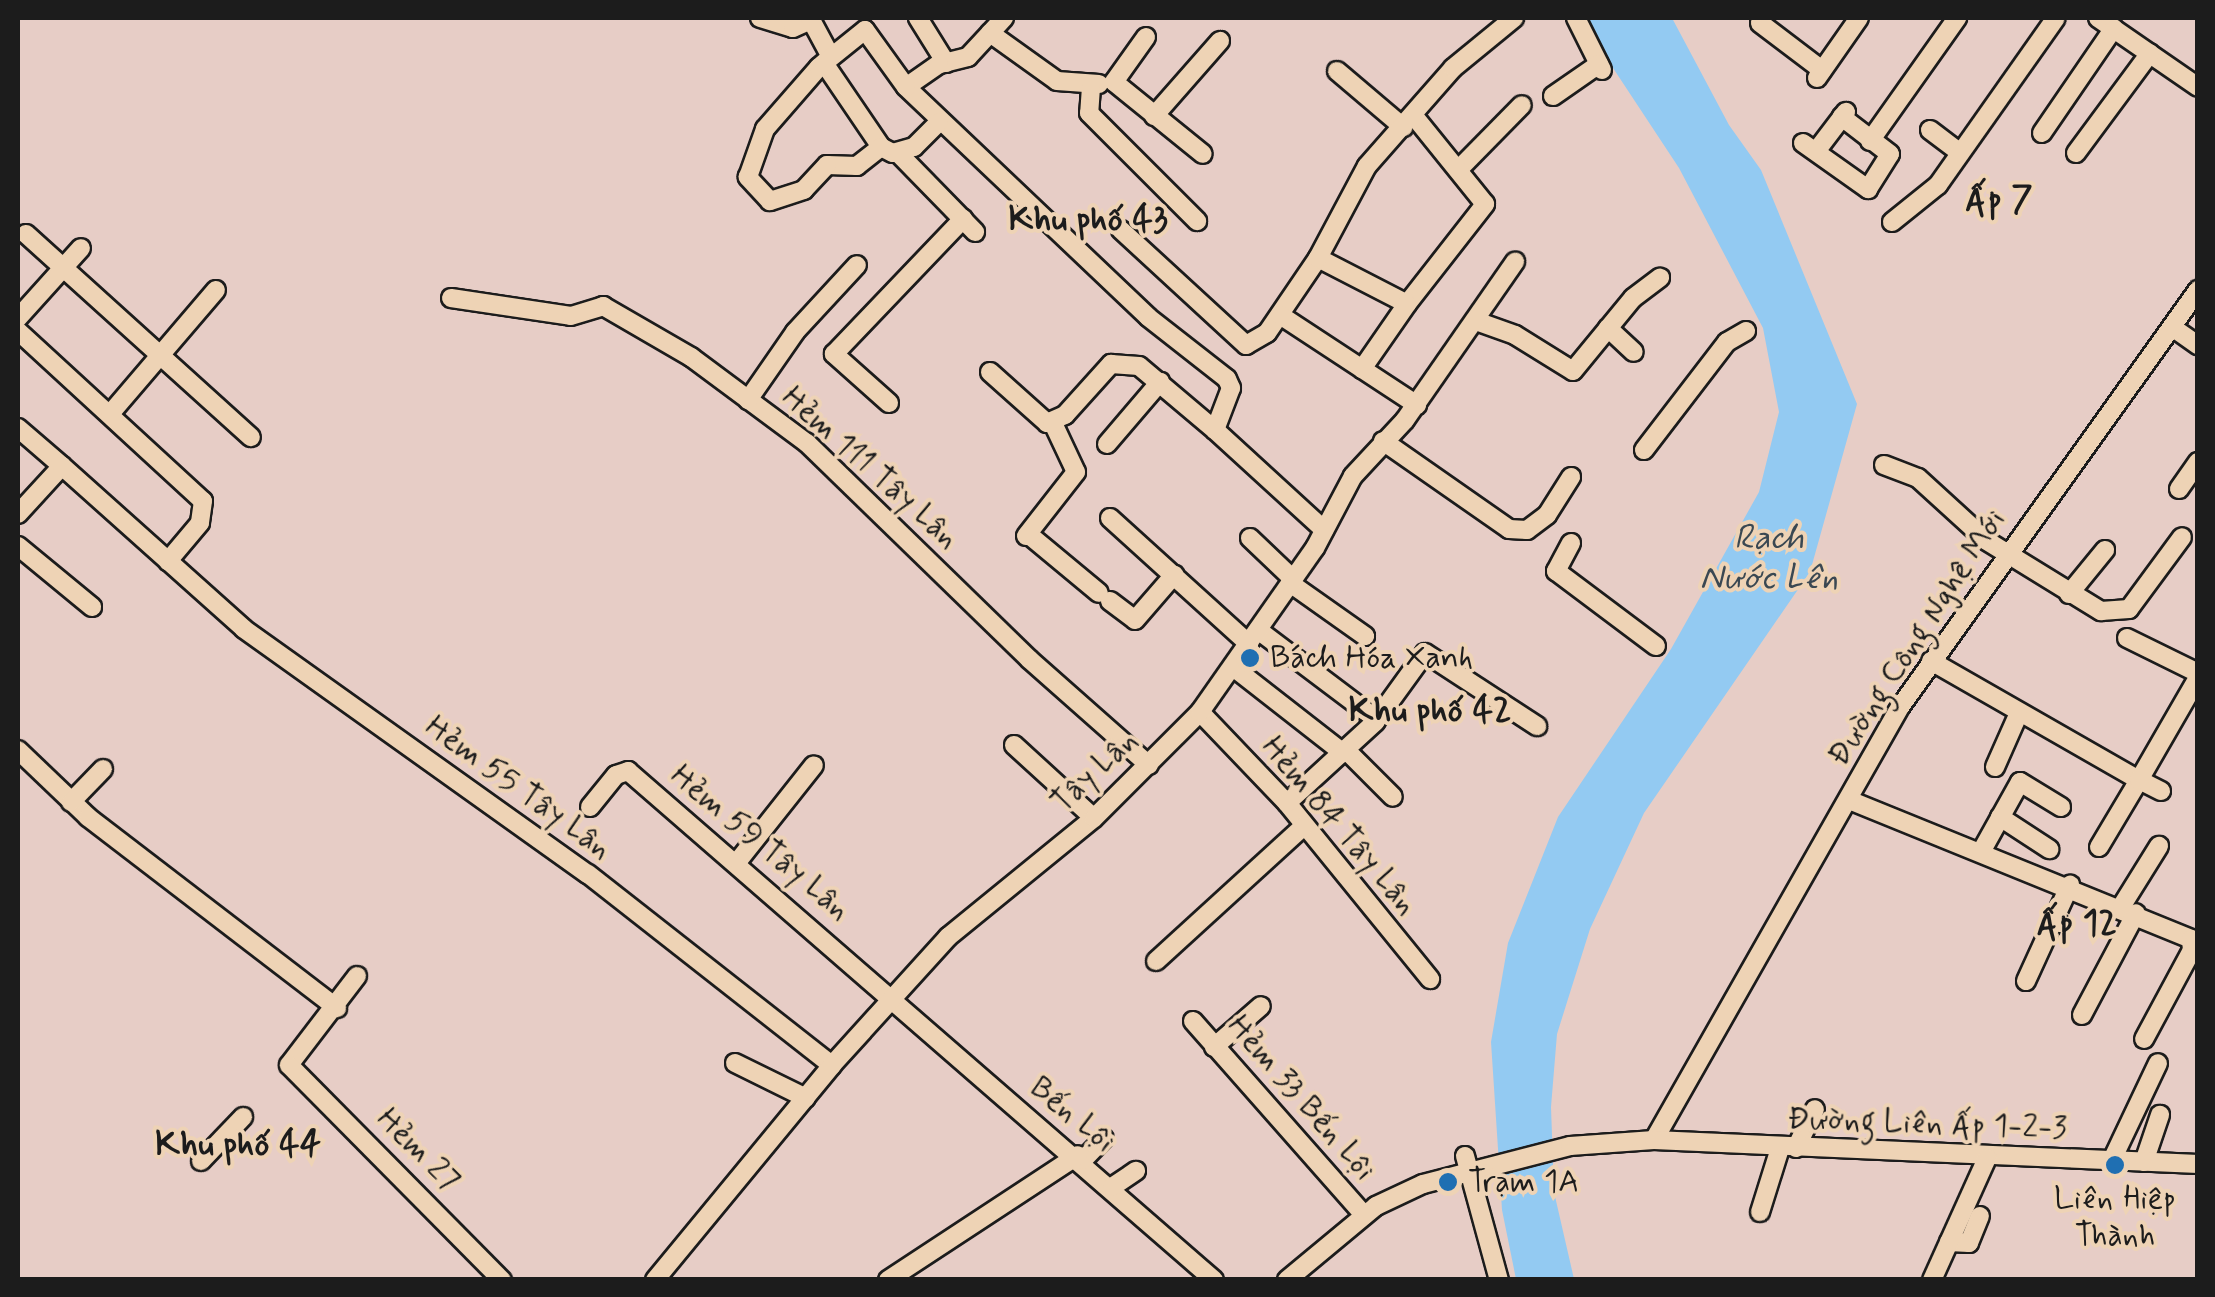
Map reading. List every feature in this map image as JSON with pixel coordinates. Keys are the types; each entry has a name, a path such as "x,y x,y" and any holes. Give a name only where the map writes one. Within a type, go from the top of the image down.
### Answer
{"street":[{"path":"760,18 793,28 809,19 828,60 881,147 900,154 969,226 834,354 888,402"},
{"path":"918,18 946,62"},
{"path":"906,88 946,62 968,57 1004,18"},
{"path":"1120,230 1246,346 1280,315 1318,258 1367,166 1453,68 1514,18"},
{"path":"1553,96 1600,67 1576,18"},
{"path":"1870,141 1957,18"},
{"path":"1892,222 1917,208 2056,18"},
{"path":"1760,23 1820,74 1849,21"},
{"path":"2042,132 2106,23 2198,87"},
{"path":"881,147 856,166 827,166 804,190 770,202 748,177 764,128 828,60 865,30 906,88 939,122 1148,318 1226,379 1231,388 1215,430"},
{"path":"990,33 1057,80 1091,86 1114,79 1146,37"},
{"path":"1154,116 1220,41"},
{"path":"2076,153 2150,53"},
{"path":"1337,71 1408,121 1460,168 1485,204 1362,369"},
{"path":"1114,79 1203,154"},
{"path":"1091,86 1089,113 1198,221"},
{"path":"1460,168 1522,105"},
{"path":"1844,114 1870,141 1890,154 1890,162 1868,188 1810,146 1844,114"},
{"path":"900,154 939,122"},
{"path":"1930,130 1958,150"},
{"path":"26,234 251,437"},
{"path":"18,318 81,248"},
{"path":"1318,258 1407,304"},
{"name":"Tây Lân","path":"656,1280 832,1065 948,937 1094,818 1200,712 1292,581 1353,476 1416,404 1515,262"},
{"path":"748,400 795,332 856,265"},
{"path":"1476,322 1515,335 1573,370 1650,280 1660,278"},
{"path":"110,414 216,290"},
{"name":"Đường Công Nghệ Mới","path":"1654,1140 1681,1082 1775,937 1848,800 1931,661 2198,290"},
{"name":"Hẻm 111 Tây Lân","path":"451,298 571,316 603,306 748,400 806,444 1028,659 1150,764"},
{"path":"1280,315 1416,404"},
{"path":"2172,327 2198,345"},
{"path":"1608,328 1634,352"},
{"path":"18,331 202,501 200,523 168,561"},
{"path":"1644,450 1727,342 1746,331"},
{"path":"1052,421 1111,364 1140,366 1324,530"},
{"path":"990,372 1036,418 1052,421"},
{"path":"1107,444 1160,382"},
{"path":"1052,421 1076,472 1027,535 1135,620 1174,575"},
{"name":"Hẻm 55 Tây Lân","path":"18,428 244,629 588,874 832,1065"},
{"path":"1383,441 1509,529 1526,530 1547,514 1571,478"},
{"path":"2178,489 2198,462"},
{"path":"18,514 62,466"},
{"path":"1884,466 1944,496 1967,524 2101,611 2129,609 2182,538"},
{"path":"1110,518 1253,637 1376,720"},
{"path":"1250,538 1292,581 1365,636"},
{"path":"1571,543 1556,571 1656,646"},
{"path":"18,546 92,607"},
{"path":"2070,594 2105,550"},
{"path":"2099,846 2198,676 2127,638"},
{"path":"1287,804 1376,720 1424,653 1537,726"},
{"path":"1931,661 2018,714 2160,790"},
{"path":"1232,667 1345,752 1393,797"},
{"name":"Hẻm 84 Tây Lân","path":"1200,712 1287,804 1430,979"},
{"path":"1996,767 2018,714"},
{"path":"1014,745 1094,818"},
{"path":"18,750 71,802 337,1008 357,976"},
{"path":"738,861 814,764"},
{"path":"71,802 102,769"},
{"name":"Hẻm 59 Tây Lân","path":"590,807 616,775 628,771 738,861 893,998"},
{"path":"1981,852 2020,782 2061,806"},
{"path":"1848,800 2070,885 2191,940 2192,950 2144,1039"},
{"path":"2000,817 2049,849"},
{"path":"1156,961 1304,826"},
{"path":"2082,1016 2159,846"},
{"path":"2026,981 2070,885"},
{"name":"Bến Lội","path":"893,998 1028,1123 1080,1158 1208,1278"},
{"path":"1214,1047 1261,1006"},
{"name":"Hẻm 27","path":"337,1008 290,1065 502,1280"},
{"name":"Hẻm 33 Bến Lội","path":"1194,1021 1364,1215"},
{"path":"735,1064 806,1098"},
{"path":"2112,1160 2158,1064"},
{"path":"1760,1212 1788,1148 1815,1109"},
{"path":"2144,1162 2160,1115"},
{"path":"200,1161 242,1117"},
{"path":"888,1280 1080,1158 1104,1138"},
{"name":"Đường Liên Ấp 1-2-3","path":"1287,1280 1364,1215 1424,1184 1466,1165 1491,1168 1558,1149 1654,1140 1987,1158 2198,1164"},
{"path":"1932,1280 1987,1158"},
{"path":"1466,1165 1499,1280"},
{"path":"1112,1188 1136,1171"},
{"path":"1948,1242 1968,1243 1980,1216"}],"water":[{"name":"Rạch Nước Lên","path":"1580,18 1672,18 1729,125 1761,170 1857,404 1810,572 1644,813 1590,929 1557,1034 1551,1107 1554,1192 1574,1279 1516,1279 1502,1210 1491,1042 1508,943 1558,817 1671,649 1759,492 1779,412 1763,328 1679,168"}],"place":[{"name":"Bách Hóa Xanh","path":"1250,658"},
{"name":"Liên Hiệp Thành","path":"2115,1165"},
{"name":"Trạm 1A","path":"1448,1182"}],"district":[{"name":"Ấp 7","path":"1999,200"},
{"name":"Khu phố 43","path":"1088,220"},
{"name":"Khu phố 42","path":"1430,711"},
{"name":"Ấp 12","path":"2077,924"},
{"name":"Khu phố 44","path":"238,1145"}]}
